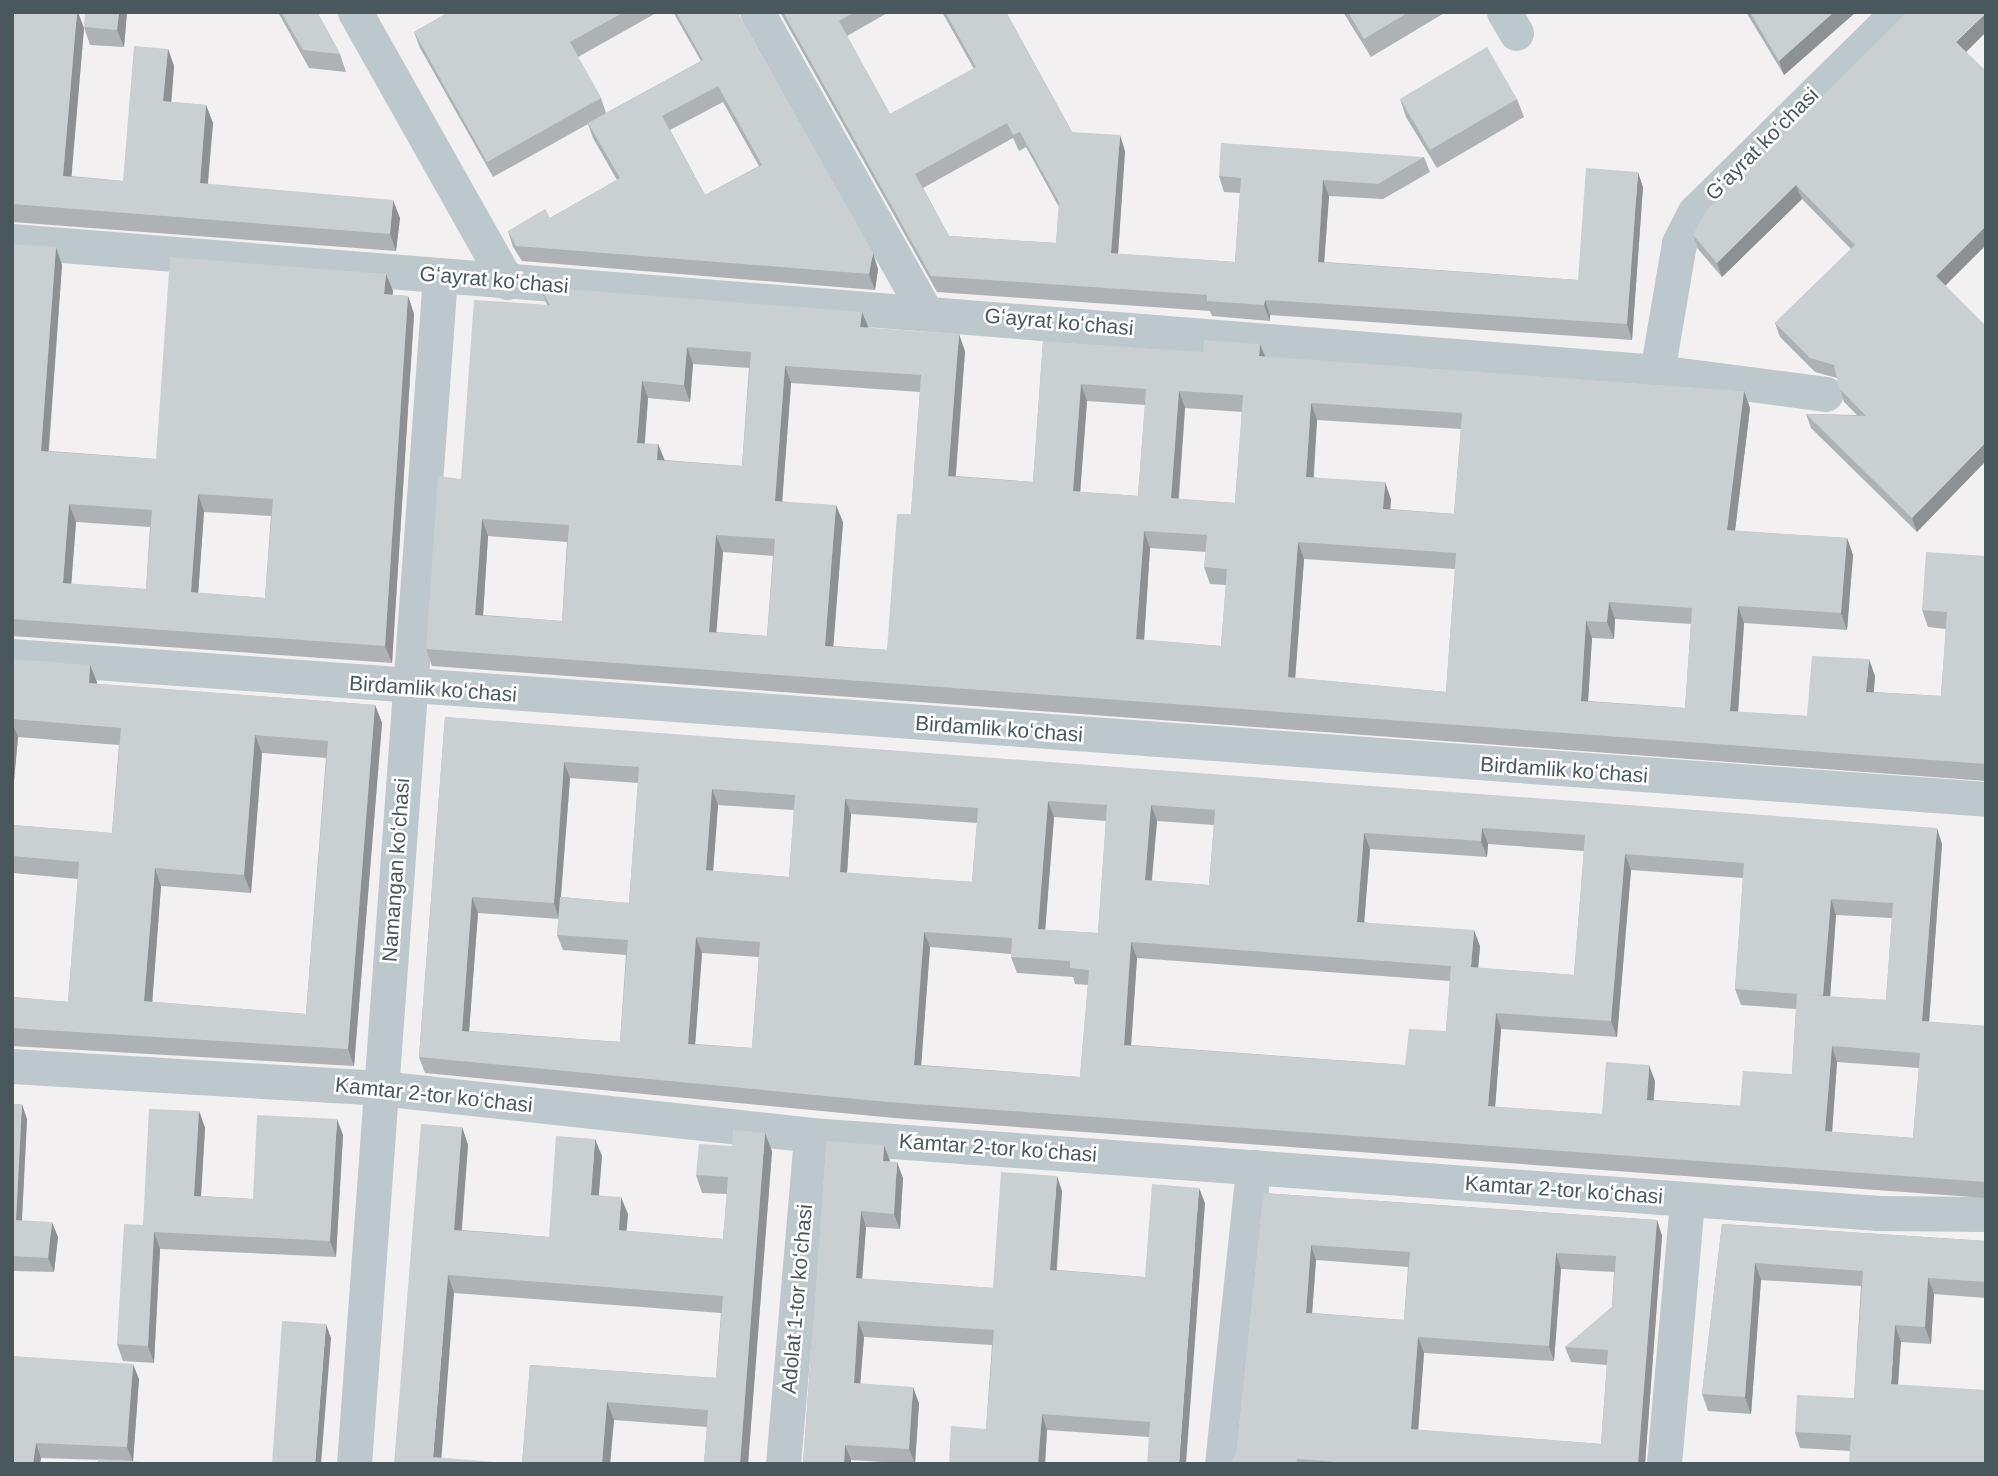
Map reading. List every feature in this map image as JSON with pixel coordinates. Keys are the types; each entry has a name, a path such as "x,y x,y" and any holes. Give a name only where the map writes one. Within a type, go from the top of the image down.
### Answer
{"street":[{"path":"355,12 507,282"},
{"path":"757,12 925,311"},
{"name":"Gʻayrat koʻchasi","path":"12,241 507,282 925,311 1657,372 1679,243 1695,212 1898,12"},
{"name":"Namangan koʻchasi","path":"354,1464 440,276"},
{"path":"1657,372 1826,394"},
{"name":"Birdamlik koʻchasi","path":"12,656 410,687 1986,799"},
{"name":"Kamtar 2-tor koʻchasi","path":"12,1066 380,1088 811,1135 1687,1199 1986,1214"},
{"name":"Adolat 1-tor koʻchasi","path":"783,1464 811,1135"},
{"path":"1222,1464 1253,1167"},
{"path":"1664,1464 1687,1199"}],"building":[{"path":"12,12 77,12 63,176 123,181 134,46 168,49 163,101 206,105 200,183 393,200 390,234 12,204"},
{"path":"85,12 119,12 117,30 84,27"},
{"path":"281,12 317,12 340,54 303,50"},
{"path":"449,12 624,12 570,42 601,98 487,162 414,32"},
{"path":"676,12 737,12 873,253 869,274 516,246 508,231 545,209 550,218 620,178 588,123 703,60","holes":["718,86 762,165 705,195 662,116"]},
{"path":"783,12 855,12 839,21 890,114 976,67 945,12 1006,12 1072,132 1120,135 1111,253 1235,262 1241,178 1219,176 1221,143 1424,157 1378,184 1323,180 1318,262 1578,280 1586,168 1638,172 1627,324 1265,300 1264,305 1207,301 1207,295 931,276","holes":["1007,123 1013,135 1020,132 1059,202 1056,243 949,236 915,174"]},
{"path":"1348,12 1409,12 1364,39"},
{"path":"1750,12 1834,12 1779,61"},
{"path":"1907,12 1986,12 1956,42 1986,71 1986,226 1936,276 1986,326 1986,442 1912,518 1806,414 1866,416 1839,388 1834,365 1810,358 1775,323 1855,245 1796,185 1717,263 1693,235 1706,211"},
{"path":"1487,47 1517,99 1430,150 1400,99"},
{"path":"12,244 56,247 41,451 156,459 170,257 386,274 384,294 408,296 385,646 12,619","holes":["198,494 273,499 265,598 191,592","69,504 152,510 146,589 63,583"]},
{"path":"540,287 862,312 860,327 959,334 948,476 1033,482 1043,341 1203,352 1204,340 1260,344 1259,356 1744,391 1727,530 1847,538 1841,613 1738,606 1730,711 1807,716 1812,656 1869,659 1866,692 1941,696 1947,612 1922,610 1926,552 1986,556 1986,764 426,649 438,476 461,479 474,300 550,305","holes":["687,347 751,352 742,466 657,460 658,444 637,443 642,381 684,385","785,366 921,375 911,514 897,514 887,650 825,646 836,505 775,501","1081,384 1146,389 1138,496 1073,491","1179,391 1243,395 1235,503 1171,498","1311,403 1462,413 1454,514 1383,509 1385,482 1306,477","482,519 569,525 562,621 475,615","1144,531 1207,535 1204,567 1227,569 1221,646 1136,639","716,535 775,539 767,636 709,632","1298,542 1456,553 1446,692 1288,677","1609,602 1692,608 1685,708 1581,701 1586,621 1607,622"]},
{"path":"12,659 90,665 89,683 375,705 348,1049 12,1028 12,997 68,1002 79,862 12,856 12,825 112,833 121,728 12,719","holes":["255,735 328,741 306,1014 144,1001 155,868 244,875"]},
{"path":"445,717 1937,828 1922,1021 1986,1026 1986,1182 888,1102 419,1057","holes":["564,762 639,767 629,903 560,897 557,935 628,940 620,1042 462,1031 472,897 554,903","712,789 795,795 789,877 706,870","845,799 978,808 972,882 840,872","1048,801 1107,805 1098,933 1038,929","1151,805 1215,810 1209,885 1145,880","1482,828 1585,835 1574,975 1471,967 1474,930 1357,922 1364,833 1481,841","1625,854 1744,863 1735,989 1803,994 1797,994 1792,1074 1743,1071 1740,1106 1647,1100 1649,1065 1606,1062 1602,1114 1488,1106 1496,1013 1611,1021","1831,899 1893,903 1886,1000 1823,996","924,932 1012,938 1011,957 1070,961 1070,968 1089,970 1080,1077 914,1065","696,937 760,942 752,1048 688,1044","1131,942 1451,966 1446,1031 1409,1029 1405,1065 1124,1045","1832,1046 1920,1053 1913,1138 1825,1131"]},
{"path":"12,1104 22,1104 16,1220 52,1222 48,1258 12,1256"},
{"path":"149,1109 199,1111 194,1196 253,1199 257,1115 337,1119 330,1241 154,1232 148,1346 117,1344 124,1224 143,1225"},
{"path":"421,1124 462,1127 454,1230 549,1237 556,1136 595,1139 591,1195 621,1197 619,1230 723,1239 728,1177 696,1175 699,1144 732,1146 733,1130 765,1133 740,1464 704,1464 708,1410 607,1402 602,1464 522,1464 530,1365 716,1378 723,1296 448,1275 433,1457 521,1464 394,1464"},
{"path":"826,1141 884,1145 883,1161 897,1162 894,1214 861,1211 856,1278 993,1288 1001,1172 1057,1176 1050,1270 1145,1277 1152,1184 1199,1188 1179,1464 1147,1464 1150,1422 1042,1414 1038,1464 949,1464 951,1426 986,1429 994,1330 858,1321 854,1383 913,1387 909,1449 845,1445 844,1464 803,1464"},
{"path":"1263,1193 1657,1220 1638,1464 1363,1464 1297,1459 1296,1464 1230,1464 1236,1451","holes":["1311,1245 1410,1252 1404,1320 1306,1313","1556,1253 1616,1256 1612,1307 1565,1347 1608,1350 1601,1444 1411,1429 1418,1337 1549,1346"]},
{"path":"1722,1224 1986,1241 1986,1282 1928,1278 1925,1327 1895,1325 1891,1384 1986,1390 1986,1464 1849,1464 1851,1435 1795,1432 1797,1395 1854,1398 1863,1271 1755,1263 1745,1397 1702,1394"},
{"path":"282,1321 326,1324 315,1464 272,1464"},
{"path":"12,1356 133,1364 127,1447 36,1443 33,1464 12,1464"},
{"path":"98,1459 170,1464 98,1464"}]}
